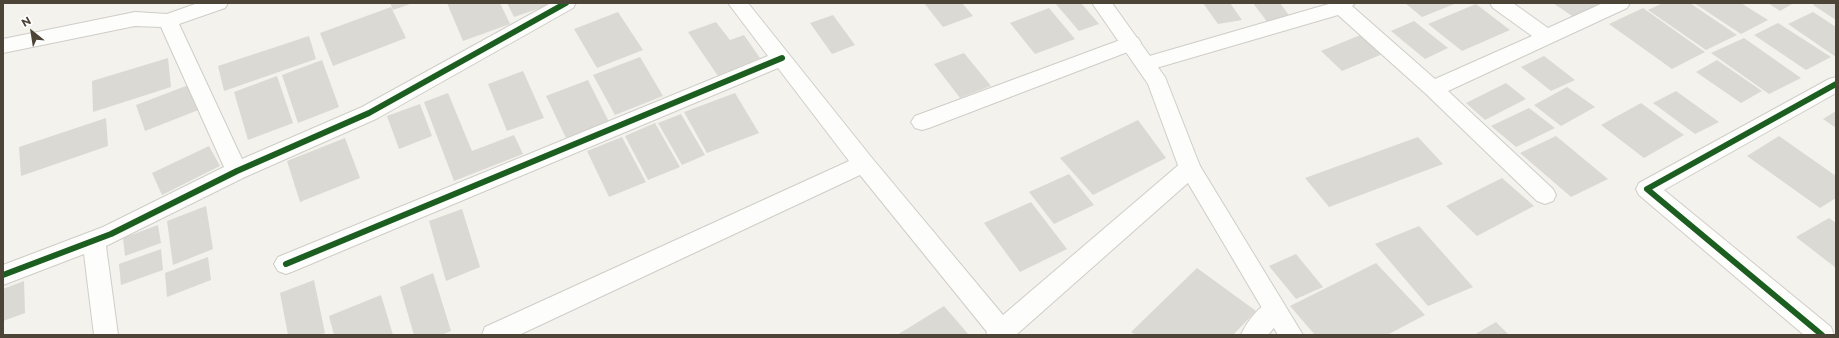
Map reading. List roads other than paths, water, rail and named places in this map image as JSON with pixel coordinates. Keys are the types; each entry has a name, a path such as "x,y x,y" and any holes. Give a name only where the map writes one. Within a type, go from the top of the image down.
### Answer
{"street":[{"path":"3,46 135,19 152,18 168,21 218,3"},
{"path":"3,275 111,234 237,171 369,113 566,3"},
{"path":"738,3 864,164 1000,333 1190,168"},
{"path":"1102,3 1158,82 1190,168 1274,310 1291,335"},
{"path":"1500,3 1547,37"},
{"path":"1433,89 1620,3"},
{"path":"1146,64 1343,5 1545,195"},
{"path":"168,21 237,171"},
{"path":"922,122 1131,43"},
{"path":"286,264 782,58"},
{"path":"1822,335 1647,189 1836,84"},
{"path":"494,335 864,164"},
{"path":"94,241 106,335"},
{"path":"1253,335 1274,310"}]}
